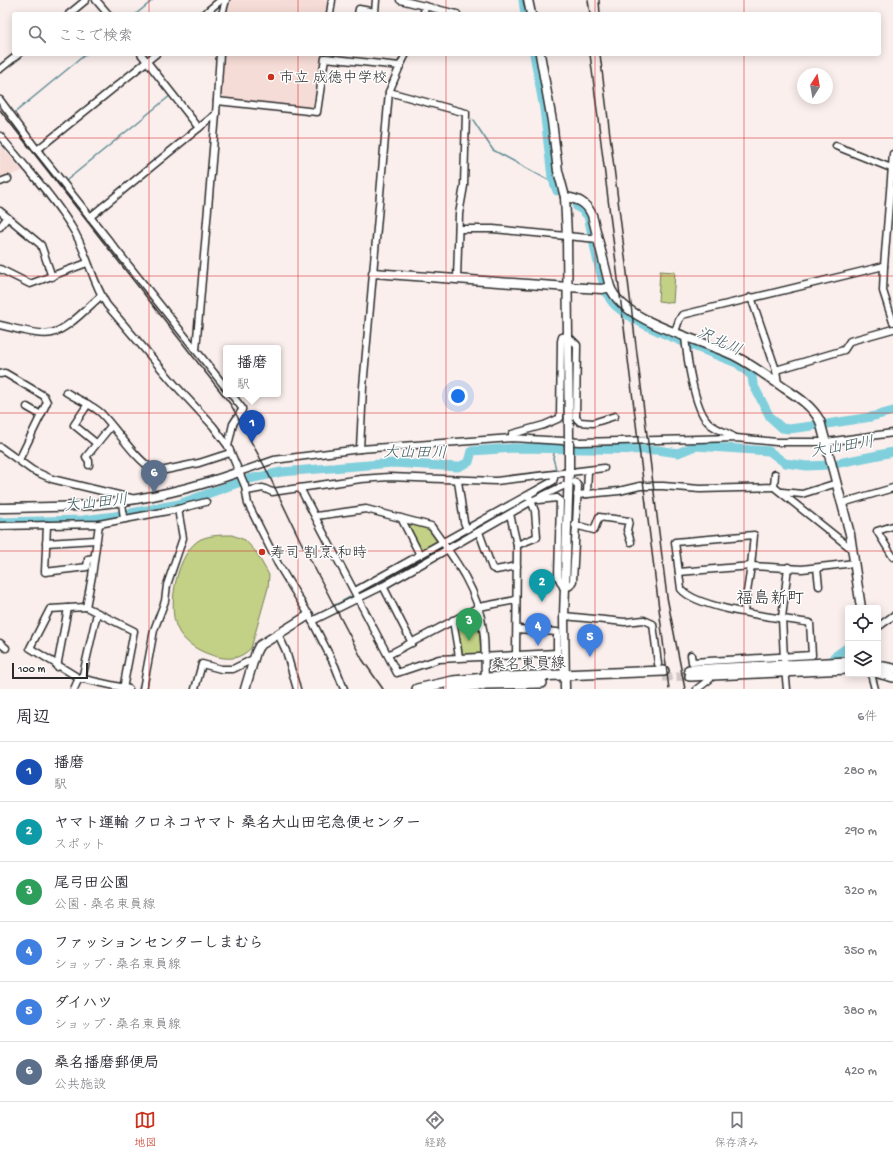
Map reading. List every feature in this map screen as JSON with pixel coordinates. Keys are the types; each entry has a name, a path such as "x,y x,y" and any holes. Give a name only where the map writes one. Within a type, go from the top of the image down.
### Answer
{"main road":[{"path":"690,673 785,664 845,662"},
{"path":"785,664 845,669"},
{"path":"881,667 893,669"},
{"name":"桑名東員線","path":"417,689 453,681 565,682 662,671"},
{"path":"881,673 893,678"},
{"name":"桑名東員線","path":"450,689 485,681"}],"street":[{"path":"71,12 86,0"},
{"path":"96,0 106,12"},
{"path":"206,12 221,0"},
{"path":"223,12 226,0"},
{"path":"330,12 332,0"},
{"path":"358,12 358,9 375,12 376,0"},
{"path":"400,0 449,12"},
{"path":"528,0 531,12"},
{"path":"424,12 426,6"},
{"path":"0,70 17,56"},
{"path":"143,56 199,128"},
{"path":"37,150 153,56"},
{"path":"196,350 220,56"},
{"path":"217,100 317,112 325,56 350,57 400,66"},
{"path":"360,449 363,387 389,92 405,56"},
{"path":"540,56 552,121 558,171 565,197 567,236 570,440 564,616 565,682"},
{"path":"389,92 466,113 464,186 459,229 457,280"},
{"path":"0,100 37,150 223,384"},
{"path":"90,217 216,114"},
{"path":"0,136 71,226 101,296 120,322 213,426 229,450 246,489 248,504 278,564 311,618 335,666 344,689"},
{"path":"836,146 891,168"},
{"path":"893,154 891,168 891,204 884,266 883,291 893,322"},
{"path":"0,182 8,179"},
{"path":"565,197 577,198 588,208 594,239 607,288 618,302 651,322 675,332 686,341 731,354 804,402 821,424 853,550 861,605"},
{"path":"0,211 41,245 52,277"},
{"path":"0,227 7,218"},
{"path":"459,229 493,229 594,239"},
{"path":"0,269 30,284 87,263"},
{"path":"675,332 682,315 751,297 884,266"},
{"path":"373,273 457,280 607,288"},
{"path":"0,325 38,333 52,333 67,325 101,296"},
{"path":"751,297 776,370 778,384"},
{"path":"776,370 844,350 850,341 893,329"},
{"path":"568,336 577,345 576,418 580,422 593,423 615,416"},
{"path":"512,438 512,434 544,425 560,418 561,341 562,337 568,336"},
{"path":"686,341 692,379 701,413 713,427 736,438"},
{"path":"0,374 5,373 44,396 47,402 19,460"},
{"path":"66,392 88,404 102,414 136,456 156,472 199,463 229,450"},
{"path":"229,450 233,424 242,410 233,397"},
{"path":"88,404 74,425 96,443"},
{"path":"27,408 41,415"},
{"path":"89,465 89,461 86,457 111,426"},
{"path":"0,508 122,503 135,499 180,491 239,473 274,460 360,449 512,438 580,442 736,438 776,442 826,442 893,432"},
{"path":"0,447 32,470 52,479 135,499"},
{"path":"246,489 263,488 272,492 349,480 389,477 458,481 496,481 555,475 569,470 604,468"},
{"path":"587,494 588,470"},
{"path":"774,487 775,474"},
{"path":"356,594 383,586 445,546 467,529 552,481 555,475"},
{"path":"458,481 463,516 467,529"},
{"path":"565,588 570,586 573,581 578,486 575,482"},
{"path":"781,492 802,494 837,483"},
{"path":"244,689 253,659 260,646 278,634 356,594 420,555 479,532 563,486"},
{"path":"577,495 619,491 640,486 700,489 774,487 853,550"},
{"path":"300,488 397,673 439,659 557,653 557,632 517,629"},
{"path":"842,503 893,488"},
{"path":"517,545 537,537 534,501 528,495"},
{"path":"534,501 557,498 560,501 558,578 565,588"},
{"path":"0,526 98,524 178,509 206,502"},
{"path":"122,503 124,518"},
{"path":"143,689 154,630 165,601 167,585 183,538 178,509"},
{"path":"316,516 366,509 431,526 468,581 479,607 483,630 485,681"},
{"path":"510,514 517,545 516,655"},
{"path":"576,525 594,530 600,516 629,521 627,530 631,542"},
{"path":"401,518 420,555"},
{"path":"86,607 92,576 98,524"},
{"path":"47,525 45,572 87,567 88,559 94,558"},
{"path":"893,526 877,531 893,557"},
{"path":"479,532 492,568 496,570 517,566"},
{"path":"691,655 692,662 785,664 812,655 810,623 744,611 690,597 681,589 676,542 754,535 744,611"},
{"path":"46,543 96,540"},
{"path":"679,572 751,566 817,568 855,563"},
{"path":"787,689 782,618 788,567"},
{"path":"817,568 819,586"},
{"path":"383,586 412,643"},
{"path":"388,655 479,607 516,600"},
{"path":"86,607 134,631 125,689 80,679 57,667 30,648 50,609 68,608 86,607"},
{"path":"57,667 68,608"},
{"path":"74,689 80,679 97,613"},
{"path":"564,616 625,622 644,620 653,624 662,671"},
{"path":"881,625 893,616"},
{"path":"453,620 459,657"},
{"path":"278,634 286,651 297,689"},
{"path":"0,643 6,648"},
{"path":"195,689 202,664 221,669 233,670 253,659"},
{"path":"872,677 875,689"},
{"path":"697,689 710,679"}],"shaded area":[{"path":"229,0 330,0 328,12 226,12"},
{"name":"市立 成徳中学校","path":"223,56 323,56 316,108 314,110 220,99"},
{"path":"0,145 23,171 0,179"}],"green space":[{"path":"660,271 675,272 673,303 658,301"},
{"path":"407,522 429,527 439,541 424,552 421,551 406,524"},
{"path":"220,535 232,535 245,540 256,552 269,575 268,588 251,648 240,656 228,658 218,657 206,653 194,647 184,639 177,628 173,606 176,580 180,567 193,545 201,539"},
{"path":"474,612 479,630 481,652 479,654 462,654 457,621"}],"waterway":[{"path":"138,12 153,0"},
{"name":"沢北川","path":"523,0 525,12"},
{"path":"13,114 84,56"},
{"name":"沢北川","path":"534,56 544,109 552,177 557,191"},
{"path":"67,180 171,95"},
{"path":"473,120 493,150 554,183"},
{"name":"沢北川","path":"577,207 588,216 603,282 610,299 618,308 632,318 649,327 737,363 752,376 753,384 770,417 782,428 789,429 827,424 871,417 893,411"},
{"name":"大山田川","path":"0,522 83,520 115,516 179,504 249,479 281,472 393,463 458,467 469,462 472,451 514,448 658,450 678,453 695,446 769,451 785,463 807,466 829,465 893,452"},
{"path":"555,449 553,458 556,469"},
{"path":"447,545 527,500"},
{"path":"358,593 444,547"},
{"path":"315,616 354,595"},
{"path":"834,657 845,649"}],"tunnel":[{"path":"663,677 690,676"}],"railway":[{"path":"588,0 590,12"},
{"path":"599,0 600,12"},
{"path":"590,56 669,689"},
{"path":"600,56 667,597 685,689"},
{"path":"0,110 223,395"},
{"path":"225,397 231,405 265,467 300,540 362,659 383,689"}],"place":[{"name":"市立 成徳中学校","path":"271,77"},
{"name":"播磨","path":"252,443"},
{"name":"桑名播磨郵便局","path":"154,493"},
{"name":"寿司 割烹 和時","path":"262,552"},
{"name":"ヤマト運輸 クロネコヤマト 桑名大山田宅急便センター","path":"542,602"},
{"name":"尾弓田公園","path":"469,641"},
{"name":"ファッションセンターしまむら","path":"538,646"},
{"name":"ダイハツ","path":"590,657"}],"district":[{"name":"福島新町","path":"770,597"}]}
